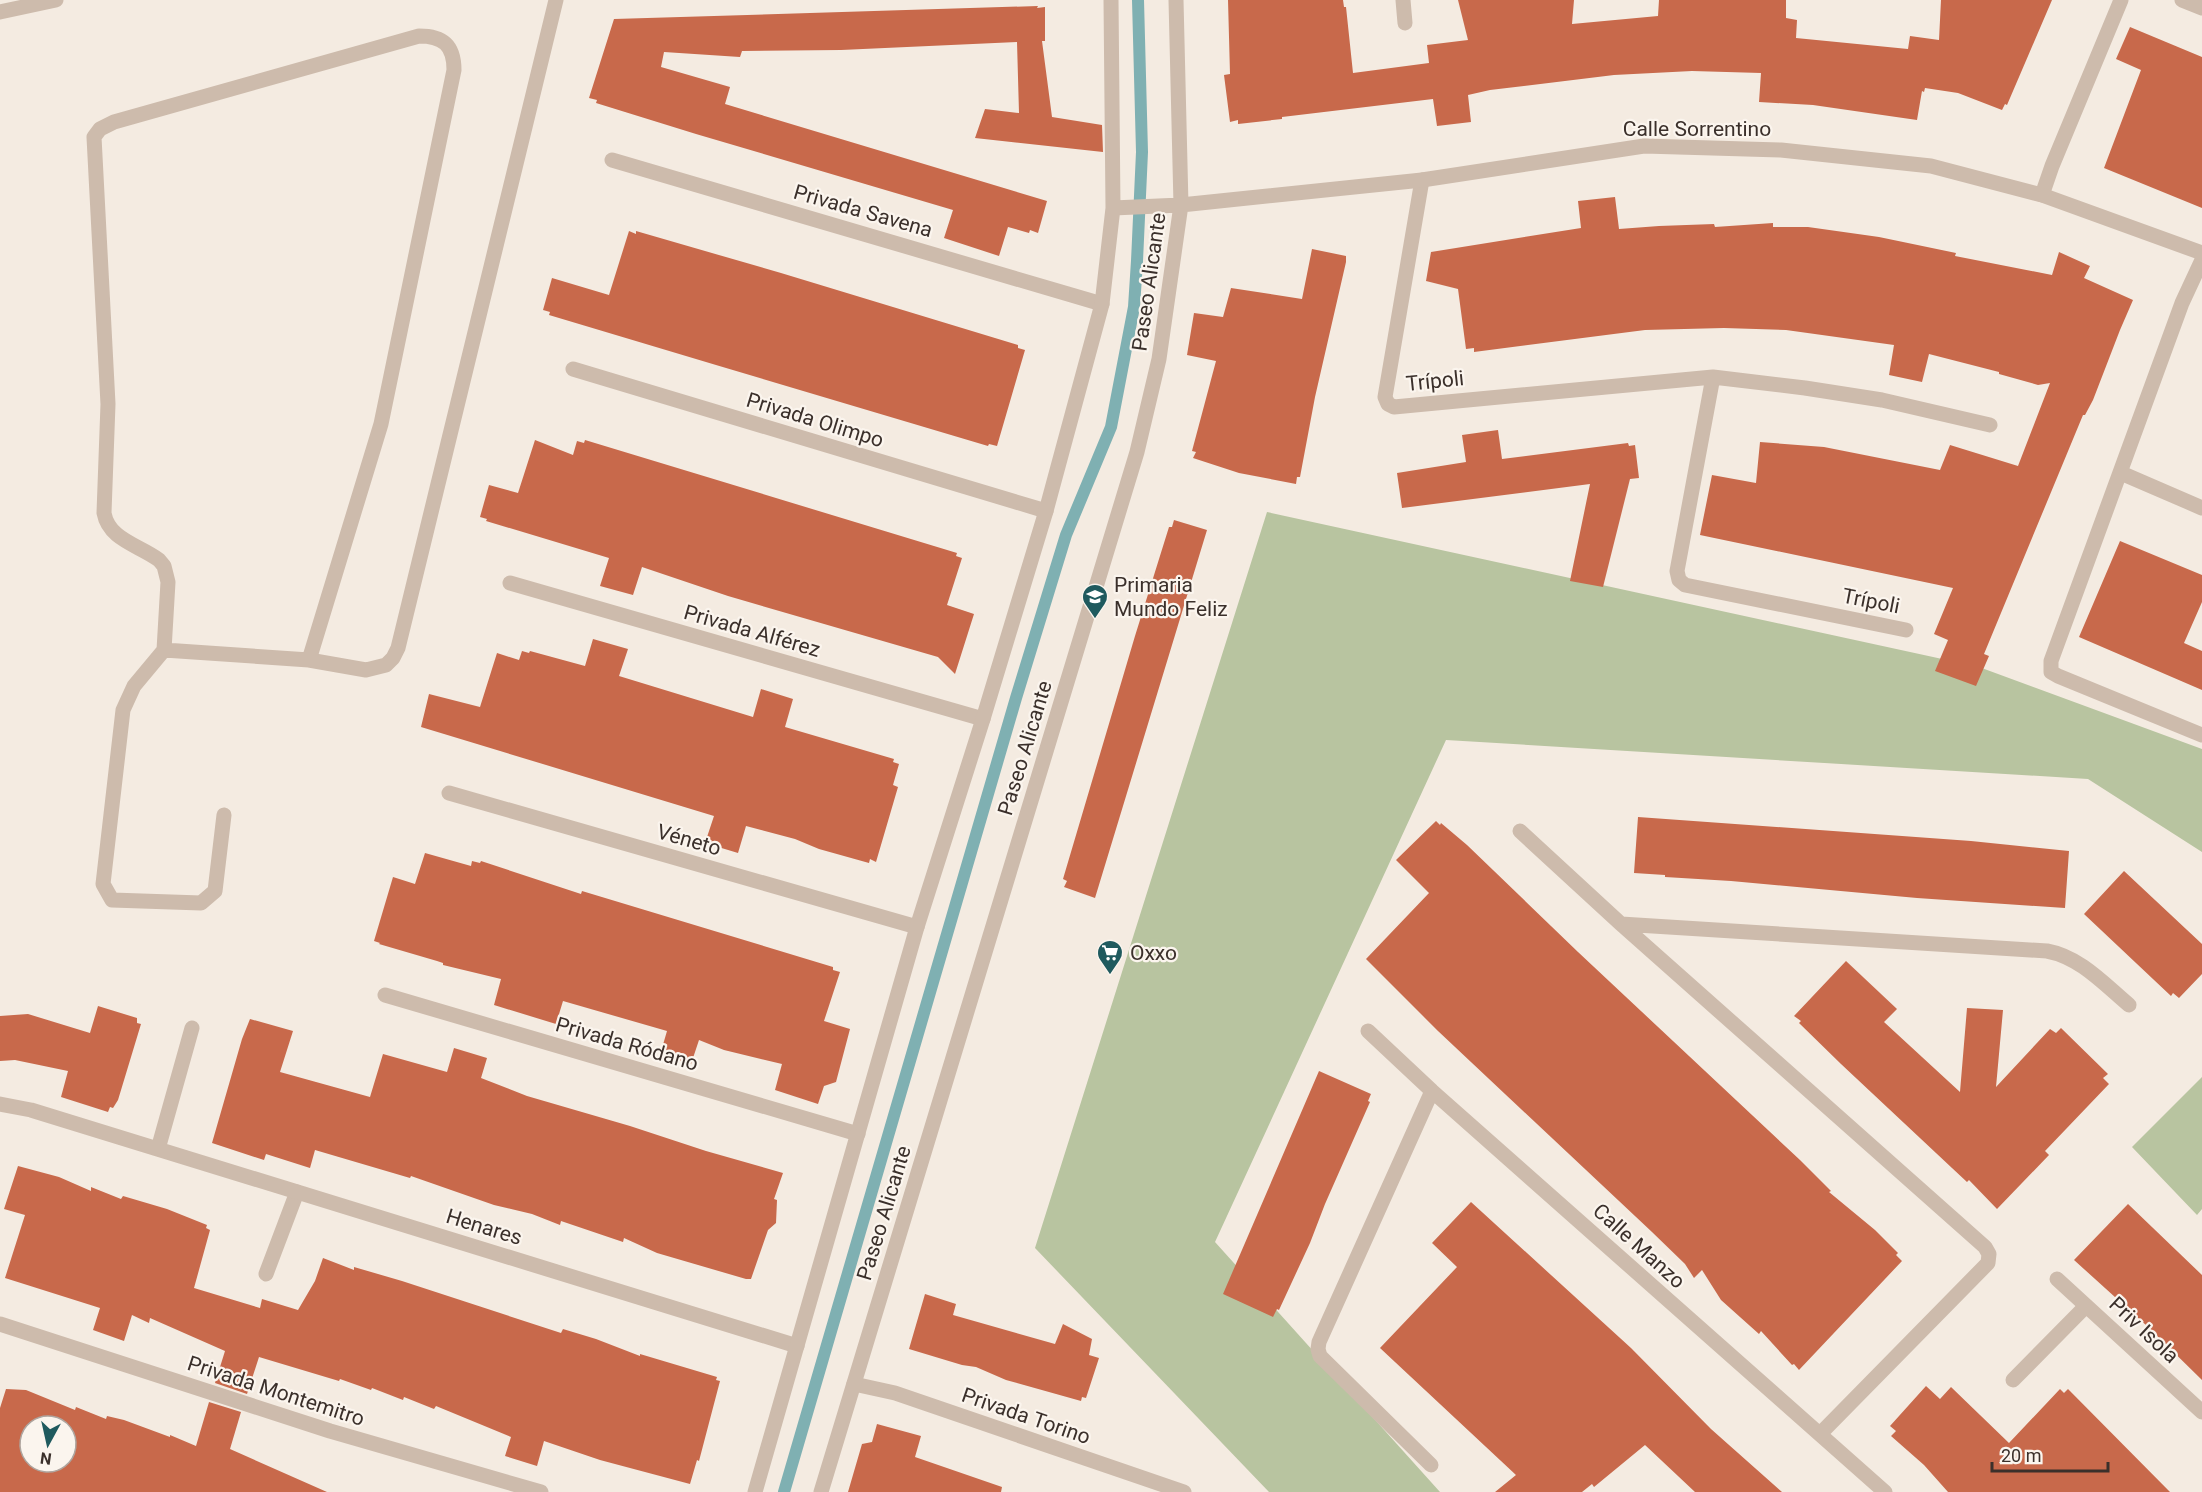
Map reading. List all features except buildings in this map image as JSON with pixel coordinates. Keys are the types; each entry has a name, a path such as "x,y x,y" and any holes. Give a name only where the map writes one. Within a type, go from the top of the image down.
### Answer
{"street":[{"path":"0,12 56,0"},
{"path":"164,650 309,660 366,670 386,665 393,658 398,648 556,0"},
{"name":"Paseo Alicante","path":"754,1492 917,927 1046,511 1102,304 1113,208 1111,0"},
{"name":"Paseo Alicante","path":"821,1492 1137,452 1159,359 1181,205 1176,0"},
{"path":"1403,0 1405,23"},
{"path":"2042,195 2121,0"},
{"path":"2182,0 2202,8"},
{"path":"224,815 215,891 201,903 112,900 103,884 123,710 134,686 164,650 168,582 164,566 153,555 111,530 106,523 104,513 108,404 94,137 100,129 114,122 419,36 434,36 446,44 454,56 452,81 381,424 309,660"},
{"name":"Calle Sorrentino","path":"1113,208 1181,205 1422,180 1644,146 1781,150 1931,166 2042,195 2202,253"},
{"name":"Privada Savena","path":"612,160 1102,304"},
{"name":"Trípoli","path":"1422,180 1385,398 1388,404 1394,406 1713,377 1882,400 1990,424"},
{"path":"2202,260 2182,303 2051,661 2051,672 2058,676 2202,735"},
{"name":"Privada Olimpo","path":"573,369 1046,511"},
{"name":"Trípoli","path":"1713,377 1677,571 1679,580 1686,585 1906,630"},
{"path":"2121,473 2202,508"},
{"name":"Privada Alférez","path":"510,583 983,719"},
{"name":"Véneto","path":"449,793 917,927"},
{"path":"1520,831 1976,1239 1989,1254 1988,1263 1820,1434"},
{"path":"1622,924 2047,951 2063,954 2077,961 2129,1005"},
{"name":"Privada Ródano","path":"385,995 858,1134"},
{"path":"158,1149 192,1028"},
{"name":"Calle Manzo","path":"1368,1030 1432,1090 1885,1492"},
{"path":"1431,1465 1320,1356 1318,1349 1319,1342 1432,1090"},
{"name":"Henares","path":"0,1104 31,1110 797,1346"},
{"path":"266,1274 297,1192"},
{"name":"Priv Isola","path":"2057,1279 2202,1412"},
{"path":"2013,1380 2086,1306"},
{"name":"Privada Montemitro","path":"0,1324 330,1431 541,1492"},
{"name":"Privada Torino","path":"854,1384 895,1393 1184,1492"}],"green space":[{"path":"1267,512 1979,667 2202,749 2202,852 2088,779 1446,740 1215,1242 1440,1492 1269,1492 1035,1248"},
{"path":"2202,1077 2202,1209 2197,1215 2132,1147"}],"waterway":[{"path":"784,1492 1016,698 1066,535 1111,427 1134,307 1137,261 1142,152 1138,0"}],"place":[{"name":"Primaria Mundo Feliz","path":"1095,620"},
{"name":"Oxxo","path":"1110,976"}]}
